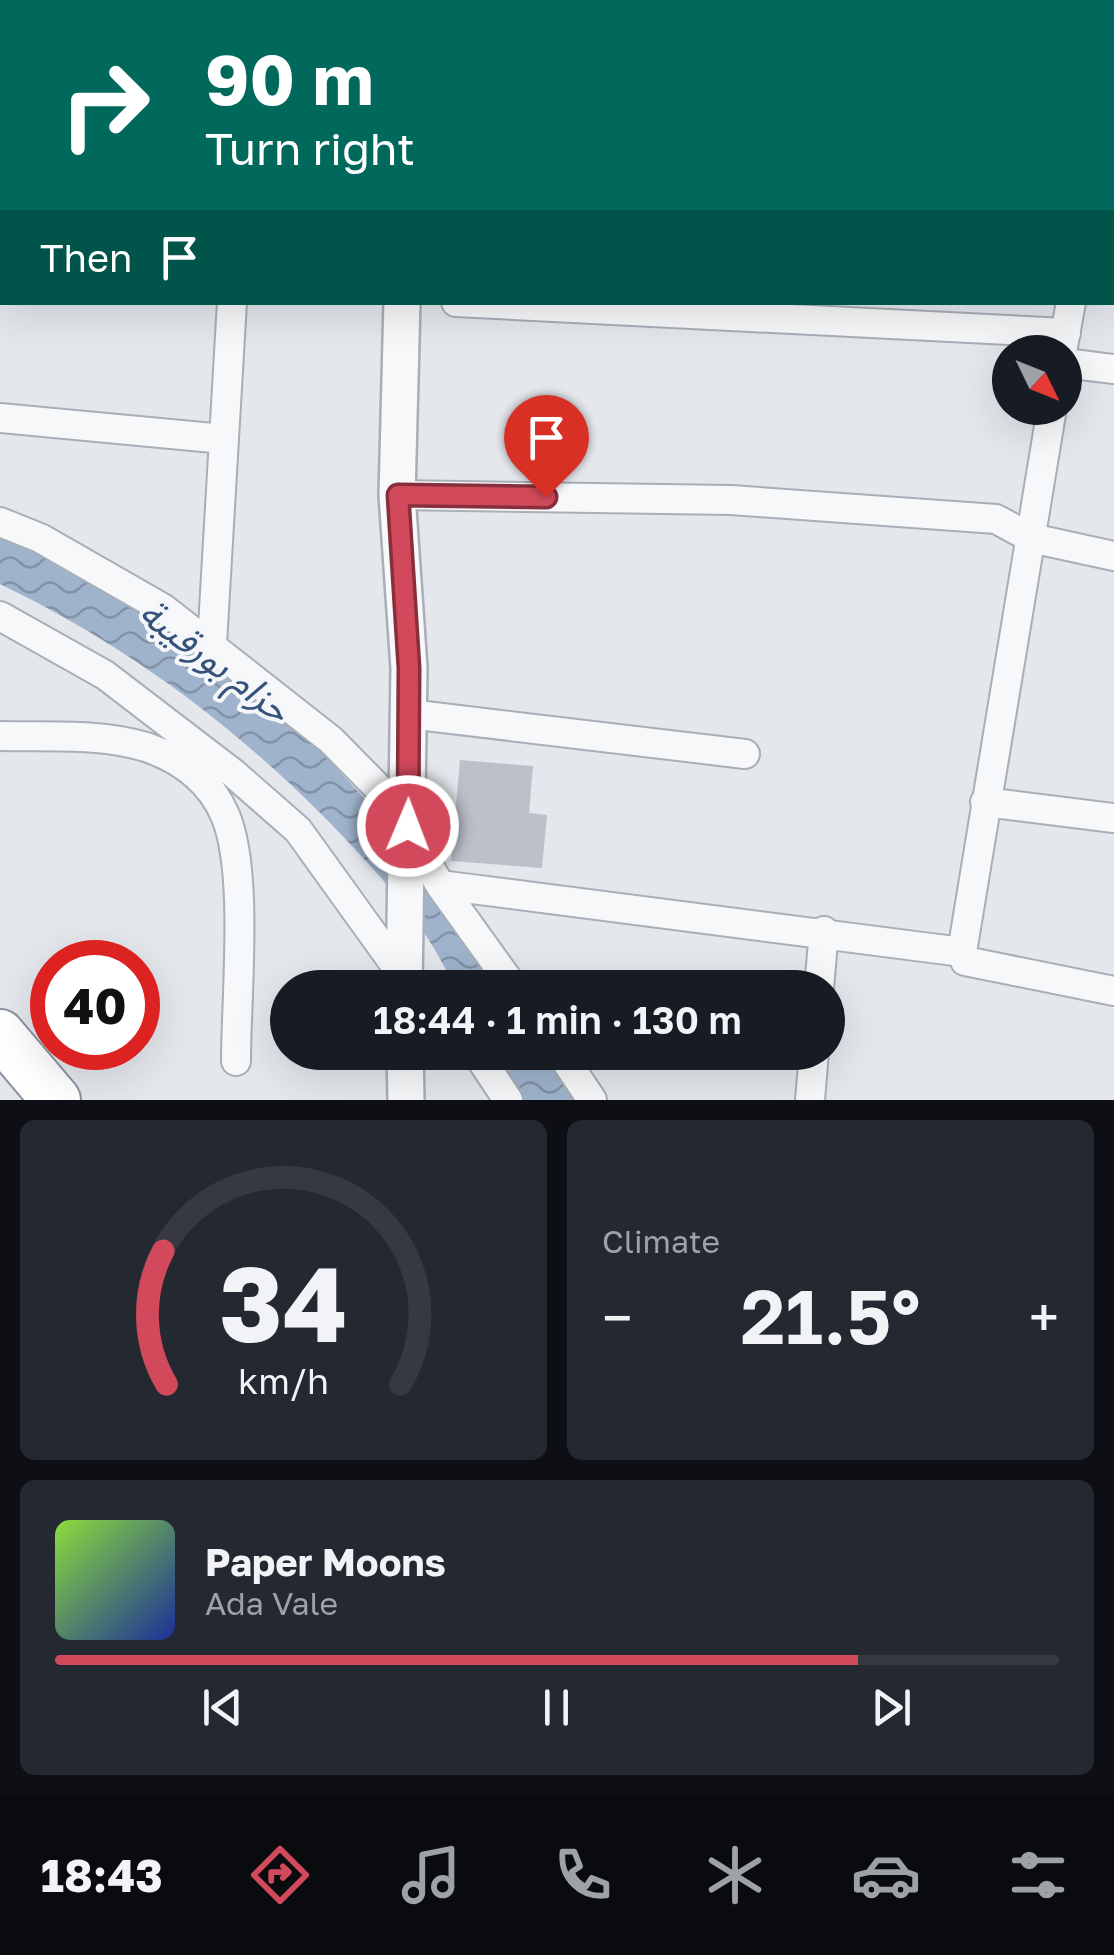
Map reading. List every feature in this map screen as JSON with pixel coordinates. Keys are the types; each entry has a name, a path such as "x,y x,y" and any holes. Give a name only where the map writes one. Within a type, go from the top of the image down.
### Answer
{"highway":[{"path":"0,1034 56,1100"}],"street":[{"path":"212,644 232,305"},
{"path":"402,305 398,495 409,714 405,970"},
{"path":"500,305 992,338"},
{"path":"1066,335 1071,305"},
{"path":"1082,365 1114,370"},
{"path":"0,418 224,438"},
{"path":"1049,425 962,952 965,962 986,968 1114,991"},
{"path":"398,495 750,502 996,519 1031,538 1114,556"},
{"path":"0,522 40,538 114,580 212,644 280,704 331,740 382,792 440,885 501,970"},
{"path":"0,616 104,675 232,772 298,830 396,970"},
{"path":"409,714 744,754"},
{"path":"0,736 110,739 143,746 189,768 211,788 227,817 236,873 236,1060"},
{"path":"985,802 1114,818"},
{"path":"440,885 824,930 962,952"},
{"path":"821,970 824,930"},
{"path":"405,1070 406,1100"},
{"path":"488,1070 508,1100"},
{"path":"572,1070 592,1100"},
{"path":"810,1100 812,1070"}],"water":[{"name":"حزام بورقيبة","path":"0,527 138,597 308,737 387,823 496,970 446,970 396,895 273,768 144,667 50,609 0,584"},
{"path":"504,1070 566,1070 588,1100 524,1100"}],"building":[{"path":"460,760 533,766 529,813 547,815 542,868 451,861"}],"route":[{"path":"408,826 409,668 398,495 546,497"}]}
